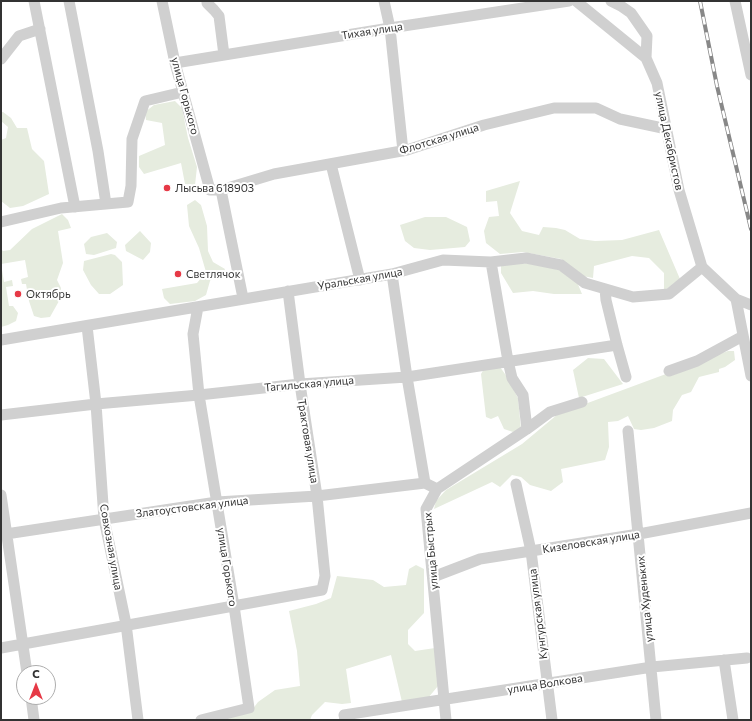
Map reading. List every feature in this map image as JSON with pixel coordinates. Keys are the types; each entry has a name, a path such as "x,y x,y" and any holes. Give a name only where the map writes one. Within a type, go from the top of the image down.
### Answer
{"street":[{"path":"34,1 75,207"},
{"path":"69,1 98,151 106,204"},
{"name":"улица Горького","path":"162,1 176,63 216,190 243,298"},
{"path":"207,1 207,3 219,16 224,55"},
{"path":"384,1 390,28 403,151"},
{"name":"Тихая улица","path":"176,63 390,28 569,1"},
{"name":"улица Декабристов","path":"576,1 646,58 657,83 679,190 702,267"},
{"path":"611,1 626,9 647,36 646,58"},
{"path":"735,1 751,75"},
{"path":"1,59 19,36 40,29"},
{"path":"1,222 61,208 128,202 131,186 132,139 145,101 184,92"},
{"name":"Флотская улица","path":"216,190 274,174 403,151 484,125 554,108 596,108 620,119 667,129"},
{"path":"331,164 360,280"},
{"name":"Уральская улица","path":"1,340 243,298 360,280 392,274 443,260 491,262 526,258 561,265 585,283 633,297 669,294 702,267"},
{"path":"491,262 508,361 512,378 523,395 527,429"},
{"path":"702,267 736,299 751,305"},
{"path":"392,274 407,377 425,483 437,489 550,412 582,402"},
{"path":"605,289 606,300 626,378"},
{"name":"Трактовая улица","path":"234,606 322,590 325,576 317,496 288,291"},
{"path":"736,299 751,376"},
{"name":"улица Горького","path":"198,307 193,334 199,395 234,606 249,708 201,720"},
{"name":"Совхозная улица","path":"87,326 96,404 104,519 126,624 138,720"},
{"path":"669,371 697,361 743,336"},
{"name":"Тагильская улица","path":"1,415 300,384 407,377 617,345"},
{"name":"улица Худеньких","path":"628,430 656,720"},
{"name":"Златоустовская улица","path":"6,534 217,502 317,496 425,483"},
{"name":"Кунгурская улица","path":"516,484 531,552 552,720"},
{"name":"улица Быстрых","path":"437,489 426,509 446,720"},
{"path":"1,495 26,665"},
{"name":"Кизеловская улица","path":"432,577 480,559 639,534 751,513"},
{"path":"1,648 126,624 234,606"},
{"name":"улица Волкова","path":"344,718 444,700 652,667 747,658"},
{"path":"724,660 732,720"},
{"path":"31,705 34,720"}],"shaded area":[{"path":"175,101 182,108 188,138 197,167 195,185 185,184 181,163 144,174 139,167 139,156 165,145 162,123 146,120 145,112 154,105"},
{"path":"1,112 11,118 17,128 27,128 32,149 44,161 49,194 23,206 10,208 1,201 1,140 6,138 8,127 1,121"},
{"path":"520,181 510,213 522,231 539,235 543,227 556,228 565,230 580,239 595,241 622,240 659,230 680,279 664,291 664,273 649,258 632,256 594,266 593,278 583,276 561,259 523,252 500,254 486,243 484,231 489,217 499,216 497,201 486,202 486,191"},
{"path":"195,200 201,205 207,226 208,251 213,262 225,269 223,274 214,274 210,281 206,295 195,301 170,304 164,298 162,289 197,283 206,272 199,248 189,226 187,205"},
{"path":"62,214 68,220 71,228 58,231 63,263 57,280 61,288 59,301 50,317 41,318 34,316 29,301 26,284 22,284 21,279 28,277 25,260 1,264 1,249 3,251 10,250 32,229"},
{"path":"425,217 446,217 467,227 470,241 465,247 430,250 414,248 405,241 400,225"},
{"path":"140,231 151,243 150,252 143,260 126,251 125,245"},
{"path":"107,233 117,242 116,248 94,255 86,254 84,244 91,237"},
{"path":"111,254 115,255 122,262 123,285 110,294 99,294 91,285 83,270 84,261"},
{"path":"532,263 559,270 577,282 582,294 554,294 533,291 513,293 501,273 501,265"},
{"path":"1,264 4,282 12,280 13,286 6,287 9,306 13,306 18,313 16,321 1,327"},
{"path":"728,351 734,351 735,360 719,369 719,372 699,377 691,392 682,395 673,410 672,421 654,428 641,430 634,429 628,416 618,421 608,422 609,447 605,460 561,469 563,482 551,491 530,485 521,477 512,475 500,487 492,482 434,509 436,501 446,490 522,444 558,414"},
{"path":"588,358 604,359 623,384 579,398 573,370"},
{"path":"500,367 518,398 521,430 513,432 504,429 498,416 491,419 486,417 481,374 484,369"},
{"path":"416,565 424,569 424,613 408,630 408,644 415,651 435,648 438,686 428,698 402,702 391,655 346,669 351,703 342,704 325,702 312,715 310,720 215,720 252,710 258,702 275,690 300,686 297,651 289,611 316,604 331,598 337,576 373,580 384,587 406,585 409,569"}],"railway":[{"path":"700,1 717,86 751,229"}],"place":[{"name":"Лысьва 618903","path":"167,188"},
{"name":"Светлячок","path":"178,274"},
{"name":"Октябрь","path":"18,294"}]}
